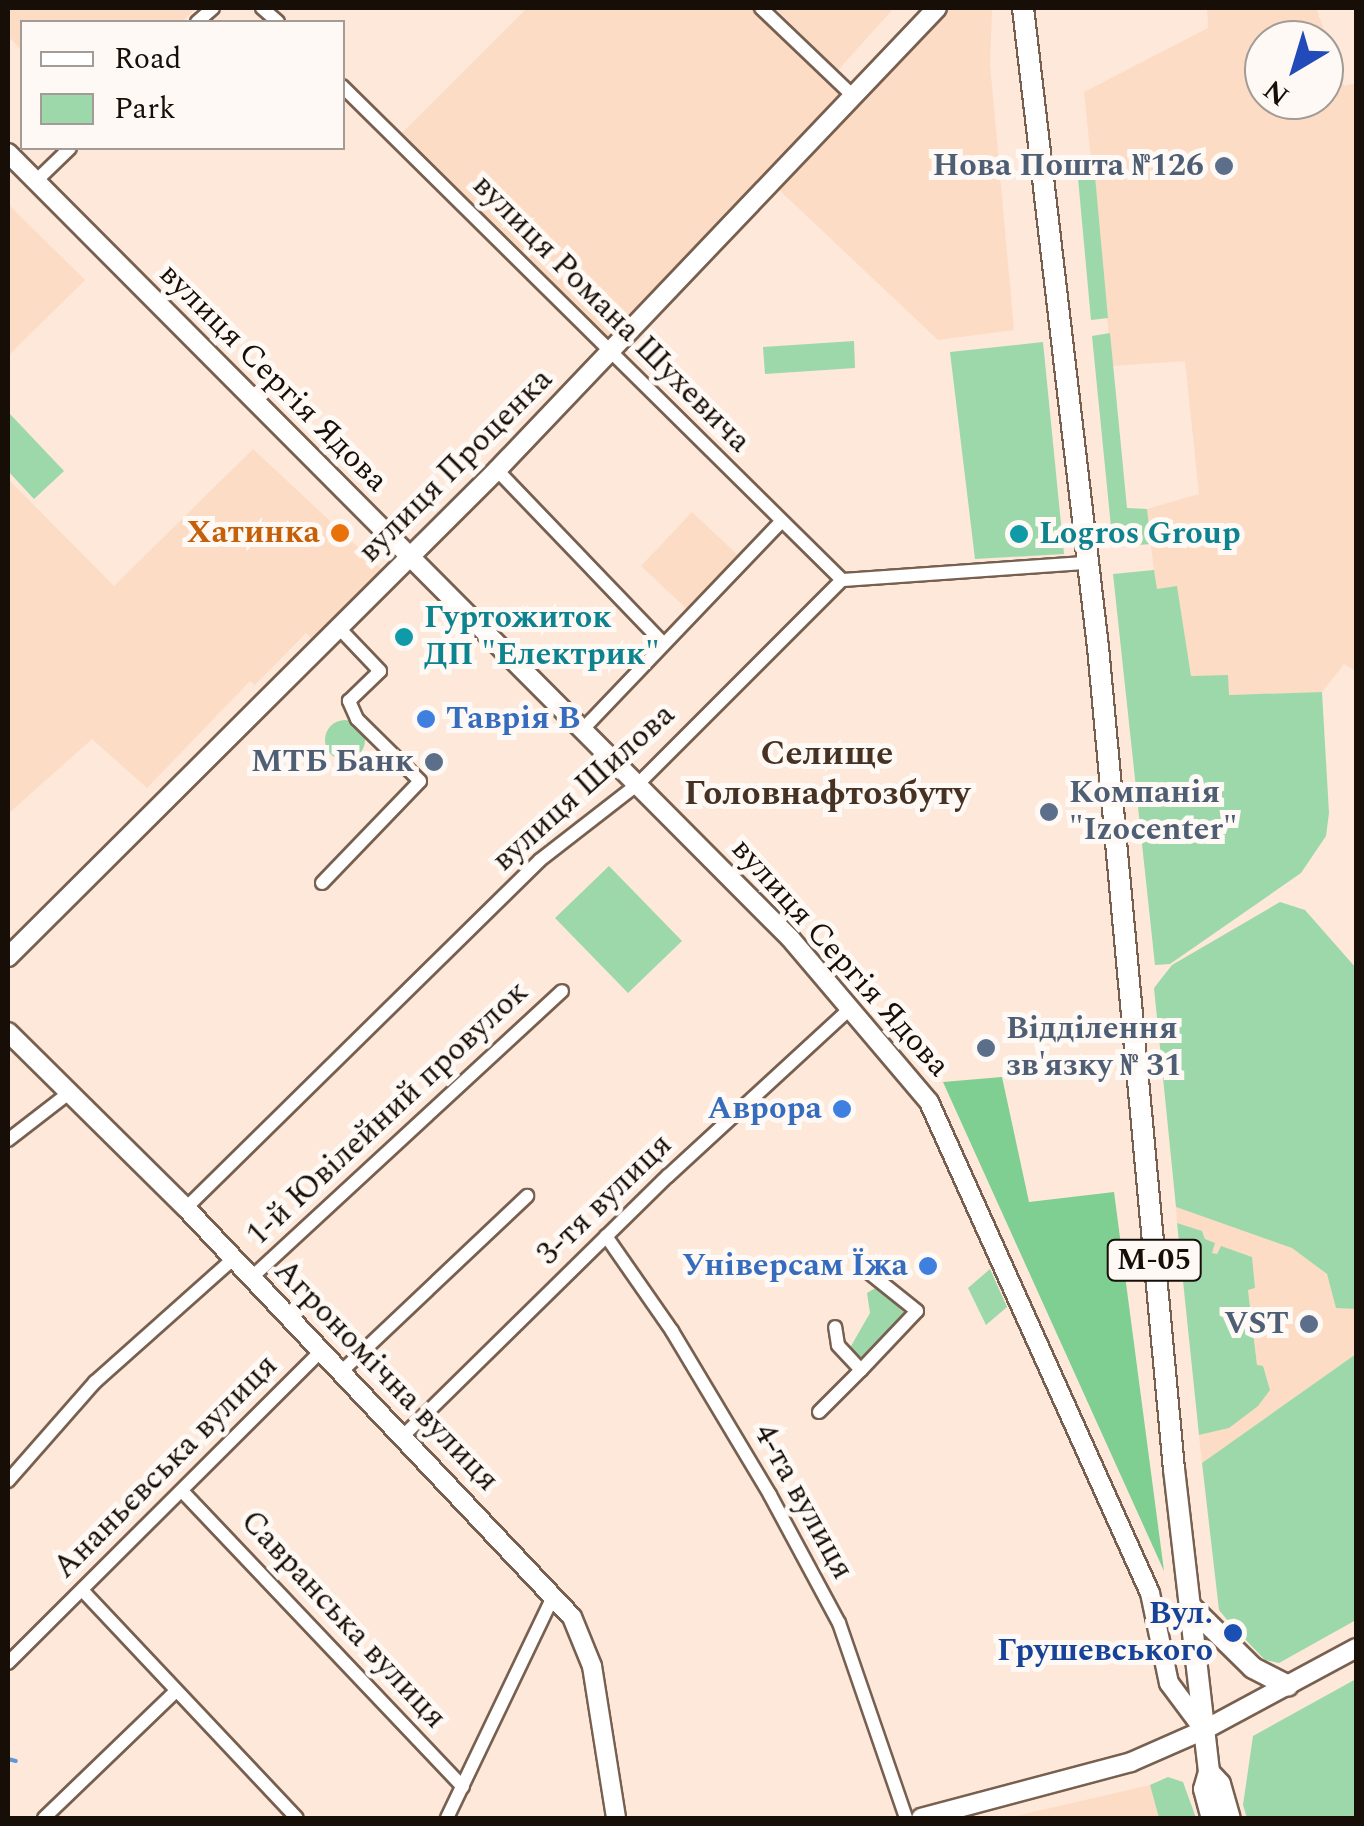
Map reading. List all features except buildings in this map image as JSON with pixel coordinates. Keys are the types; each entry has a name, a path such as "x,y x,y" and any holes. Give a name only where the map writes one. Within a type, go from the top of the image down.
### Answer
{"main road":[{"name":"М-05","path":"1023,8 1088,562 1209,1772 1204,1789 1212,1818"},
{"path":"1190,1606 1252,1668 1288,1686"},
{"name":"М-05","path":"1209,1772 1220,1784 1230,1818"}],"street":[{"path":"762,8 854,97"},
{"name":"вулиця Проценка","path":"8,956 497,470 937,8"},
{"name":"вулиця Романа Шухевича","path":"345,89 842,580"},
{"path":"36,182 68,150"},
{"name":"вулиця Сергія Ядова","path":"8,153 790,938 928,1102 946,1132 1150,1592 1169,1683 1204,1730"},
{"path":"497,470 664,644"},
{"path":"583,729 781,522"},
{"path":"842,580 1088,562"},
{"name":"вулиця Шилова","path":"186,1208 540,860 638,784 842,580"},
{"path":"322,883 420,781 357,719 349,701 380,671 338,627"},
{"name":"1-й Ювілейний провулок","path":"251,1278 562,991"},
{"name":"3-тя вулиця","path":"402,1437 606,1236 851,1008"},
{"name":"Агрономічна вулиця","path":"8,1032 186,1208 554,1594 584,1640 592,1666 616,1818"},
{"path":"8,1140 69,1093"},
{"path":"342,1371 528,1196"},
{"name":"4-та вулиця","path":"606,1236 682,1348 770,1496 839,1624 906,1818"},
{"path":"8,1481 95,1382 232,1260"},
{"path":"820,1412 917,1311 867,1272"},
{"path":"835,1327 838,1345 861,1370"},
{"name":"Ананьєвська вулиця","path":"8,1663 320,1352"},
{"name":"Савранська вулиця","path":"182,1491 463,1788"},
{"path":"82,1590 288,1815"},
{"name":"Савранська вулиця","path":"448,1818 554,1594"},
{"path":"921,1818 1131,1762 1204,1730 1356,1648"},
{"path":"44,1818 176,1691"}],"shaded area":[{"path":"8,8 196,8 184,20 20,20 20,49 8,36"},
{"path":"527,8 754,8 850,97 612,349 398,137"},
{"path":"775,8 894,8 838,70"},
{"path":"946,8 992,8 990,64 1014,330 938,340 775,186"},
{"path":"1207,8 1316,8 1320,20 1244,20 1244,120 1344,120 1344,86 1356,83 1356,671 1344,664 1322,692 1228,695 1191,676 1177,587 1156,590 1147,509 1199,494 1185,361 1112,366 1084,92 1208,28"},
{"path":"8,204 85,280 8,356"},
{"path":"253,449 388,575 316,643 306,633 255,685 250,681 147,788 92,739 8,814 8,479 114,586"},
{"path":"692,512 741,558 690,612 641,566"},
{"path":"1176,1207 1292,1248 1327,1274 1336,1307 1356,1309 1356,1354 1202,1463 1199,1435 1229,1428 1257,1365 1248,1289 1254,1288 1220,1247 1217,1255 1212,1252 1202,1231 1177,1223"},
{"path":"1150,1785 1159,1818 1007,1818"}],"green space":[{"path":"1095,176 1108,318 1091,320 1078,178"},
{"path":"1110,333 1127,508 1147,509 1151,544 1113,547 1092,336"},
{"path":"854,341 855,368 765,374 763,347"},
{"path":"1043,342 1064,554 975,559 950,352"},
{"path":"10,414 64,471 34,499 8,471"},
{"path":"1154,570 1157,589 1177,586 1191,676 1228,675 1229,695 1322,692 1329,813 1326,836 1301,873 1170,964 1155,965 1113,574"},
{"path":"345,720 359,726 365,740 359,754 345,760 331,754 325,740 331,726"},
{"path":"609,866 682,941 628,993 555,918"},
{"path":"1280,902 1305,910 1356,968 1356,1309 1336,1308 1327,1274 1292,1248 1176,1207 1154,988 1172,965"},
{"path":"1002,1077 1029,1202 1114,1192 1164,1571 943,1082"},
{"path":"1177,1223 1202,1231 1205,1239 1215,1243 1212,1253 1217,1254 1221,1246 1252,1257 1255,1288 1248,1290 1257,1365 1263,1366 1270,1390 1258,1406 1229,1428 1199,1435"},
{"path":"990,1269 1007,1307 986,1325 968,1288"},
{"path":"877,1287 911,1319 865,1366 847,1353 870,1313 867,1293"},
{"path":"1356,1354 1356,1620 1279,1663 1265,1660 1242,1636 1246,1630 1234,1618 1229,1622 1219,1610 1202,1463"},
{"path":"1356,1679 1356,1818 1247,1818 1243,1805 1253,1736"},
{"path":"1168,1777 1183,1782 1196,1818 1159,1818 1150,1785"}],"waterway":[{"path":"8,1759 16,1761"}],"place":[{"name":"Нова Пошта №126","path":"1224,166"},
{"name":"Хатинка","path":"340,533"},
{"name":"Logros Group","path":"1019,534"},
{"name":"Гуртожиток ДП \"Електрик\"","path":"404,637"},
{"name":"Таврія В","path":"426,719"},
{"name":"МТБ Банк","path":"434,762"},
{"name":"Компанія \"Izocenter\"","path":"1049,812"},
{"name":"Відділення зв'язку № 31","path":"986,1048"},
{"name":"Аврора","path":"842,1109"},
{"name":"Універсам Їжа","path":"928,1266"},
{"name":"VST","path":"1309,1324"},
{"name":"Вул. Грушевського","path":"1233,1633"}],"district":[{"name":"Селище Головнафтозбуту","path":"827,774"}]}
